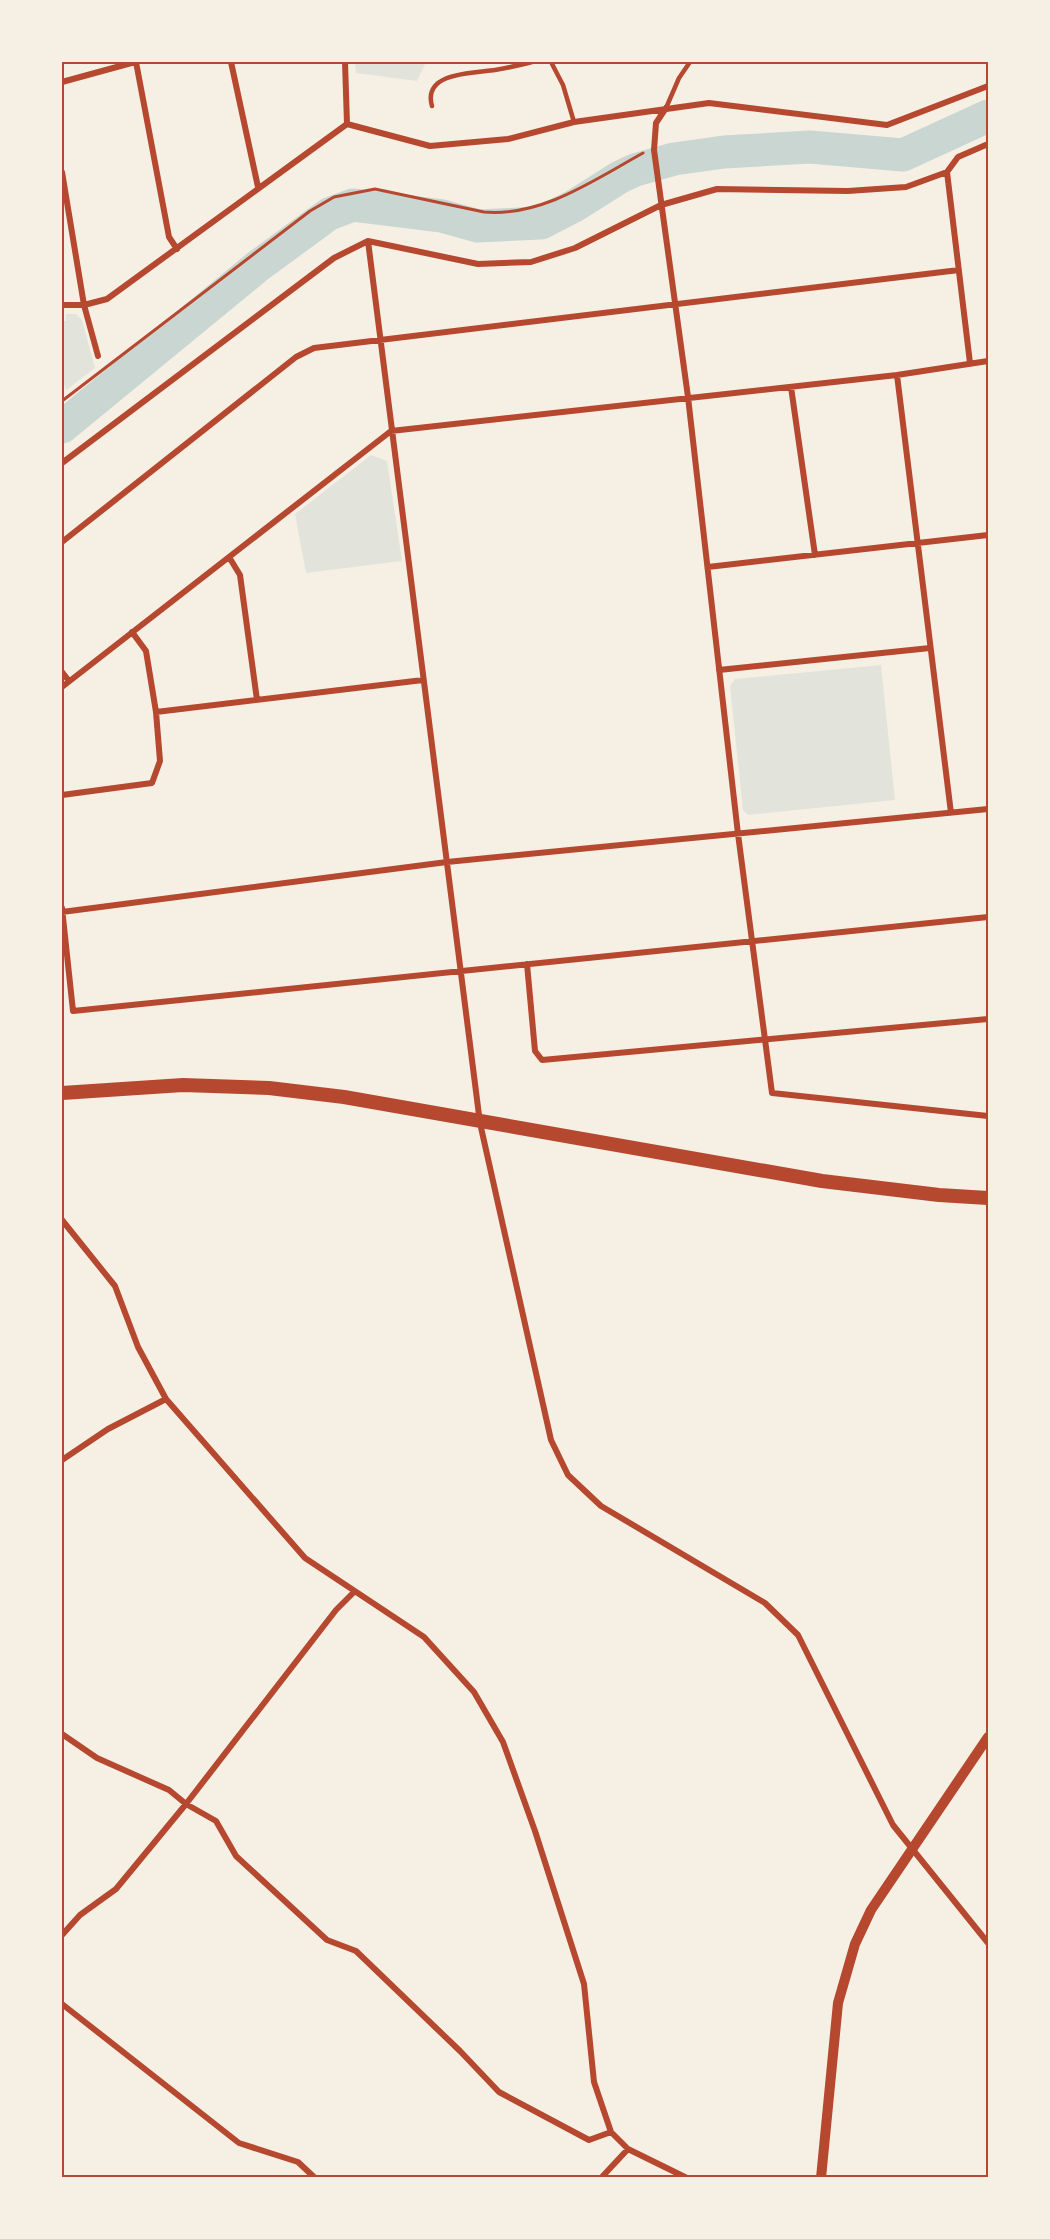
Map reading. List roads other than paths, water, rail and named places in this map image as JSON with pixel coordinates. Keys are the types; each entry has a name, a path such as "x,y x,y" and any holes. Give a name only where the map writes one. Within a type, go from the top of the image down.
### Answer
{"main road":[{"path":"62,1093 183,1085 269,1088 344,1097 822,1181 939,1195 988,1198"}],"street":[{"path":"62,82 136,62 169,237 177,249"},
{"path":"231,62 258,187"},
{"path":"345,62 347,124"},
{"path":"347,124 430,147 508,139 574,122 709,103 887,125 988,86"},
{"path":"666,108 656,123 654,150 688,397 738,834 772,1093 988,1116"},
{"path":"62,305 84,305 107,299 347,124"},
{"path":"62,463 334,258 368,242 478,264 531,262 575,248 661,205 717,189 848,190 906,187 947,172 958,157 988,144"},
{"path":"62,172 84,305 98,356"},
{"path":"947,172 970,363"},
{"path":"368,242 480,1122 551,1440 568,1475 601,1506 765,1603 798,1635 893,1825 988,1943"},
{"path":"62,542 296,357 314,348 959,270"},
{"path":"62,687 391,431 897,375 988,361"},
{"path":"897,375 951,813"},
{"path":"791,387 815,555"},
{"path":"708,567 988,535"},
{"path":"229,557 240,575 257,700"},
{"path":"62,795 152,783 160,761 156,712 146,651 132,632"},
{"path":"719,670 930,648"},
{"path":"62,672 69,681"},
{"path":"156,712 423,680"},
{"path":"988,809 447,862 62,910 62,919 73,1011 988,917"},
{"path":"527,964 535,1051 542,1060 988,1019"},
{"path":"62,1220 115,1286 138,1347 166,1399 305,1558 424,1637 474,1692 503,1742 535,1831 584,1984 594,2082 612,2132 628,2149 687,2178"},
{"path":"62,1460 108,1429 166,1399"},
{"path":"62,1935 80,1915 116,1889 186,1804 336,1610 354,1592"},
{"path":"62,1734 97,1758 169,1790 186,1804 216,1821 236,1856 327,1940 356,1951 499,2092 589,2140 612,2132"},
{"path":"821,2178 837,2015 855,1944 867,1919 988,1737"},
{"path":"62,2004 239,2143 298,2162 315,2178"},
{"path":"601,2178 628,2149"}],"lane":[{"path":"432,106 431,91 444,78 532,62"},
{"path":"551,62 563,85 574,122"},
{"path":"666,108 679,78 690,62"}],"waterway":[{"path":"62,427 258,266 329,214 353,205 442,216 478,226 541,223 574,206 620,177 635,170 674,159 724,152 810,147 903,155 988,116"}]}
